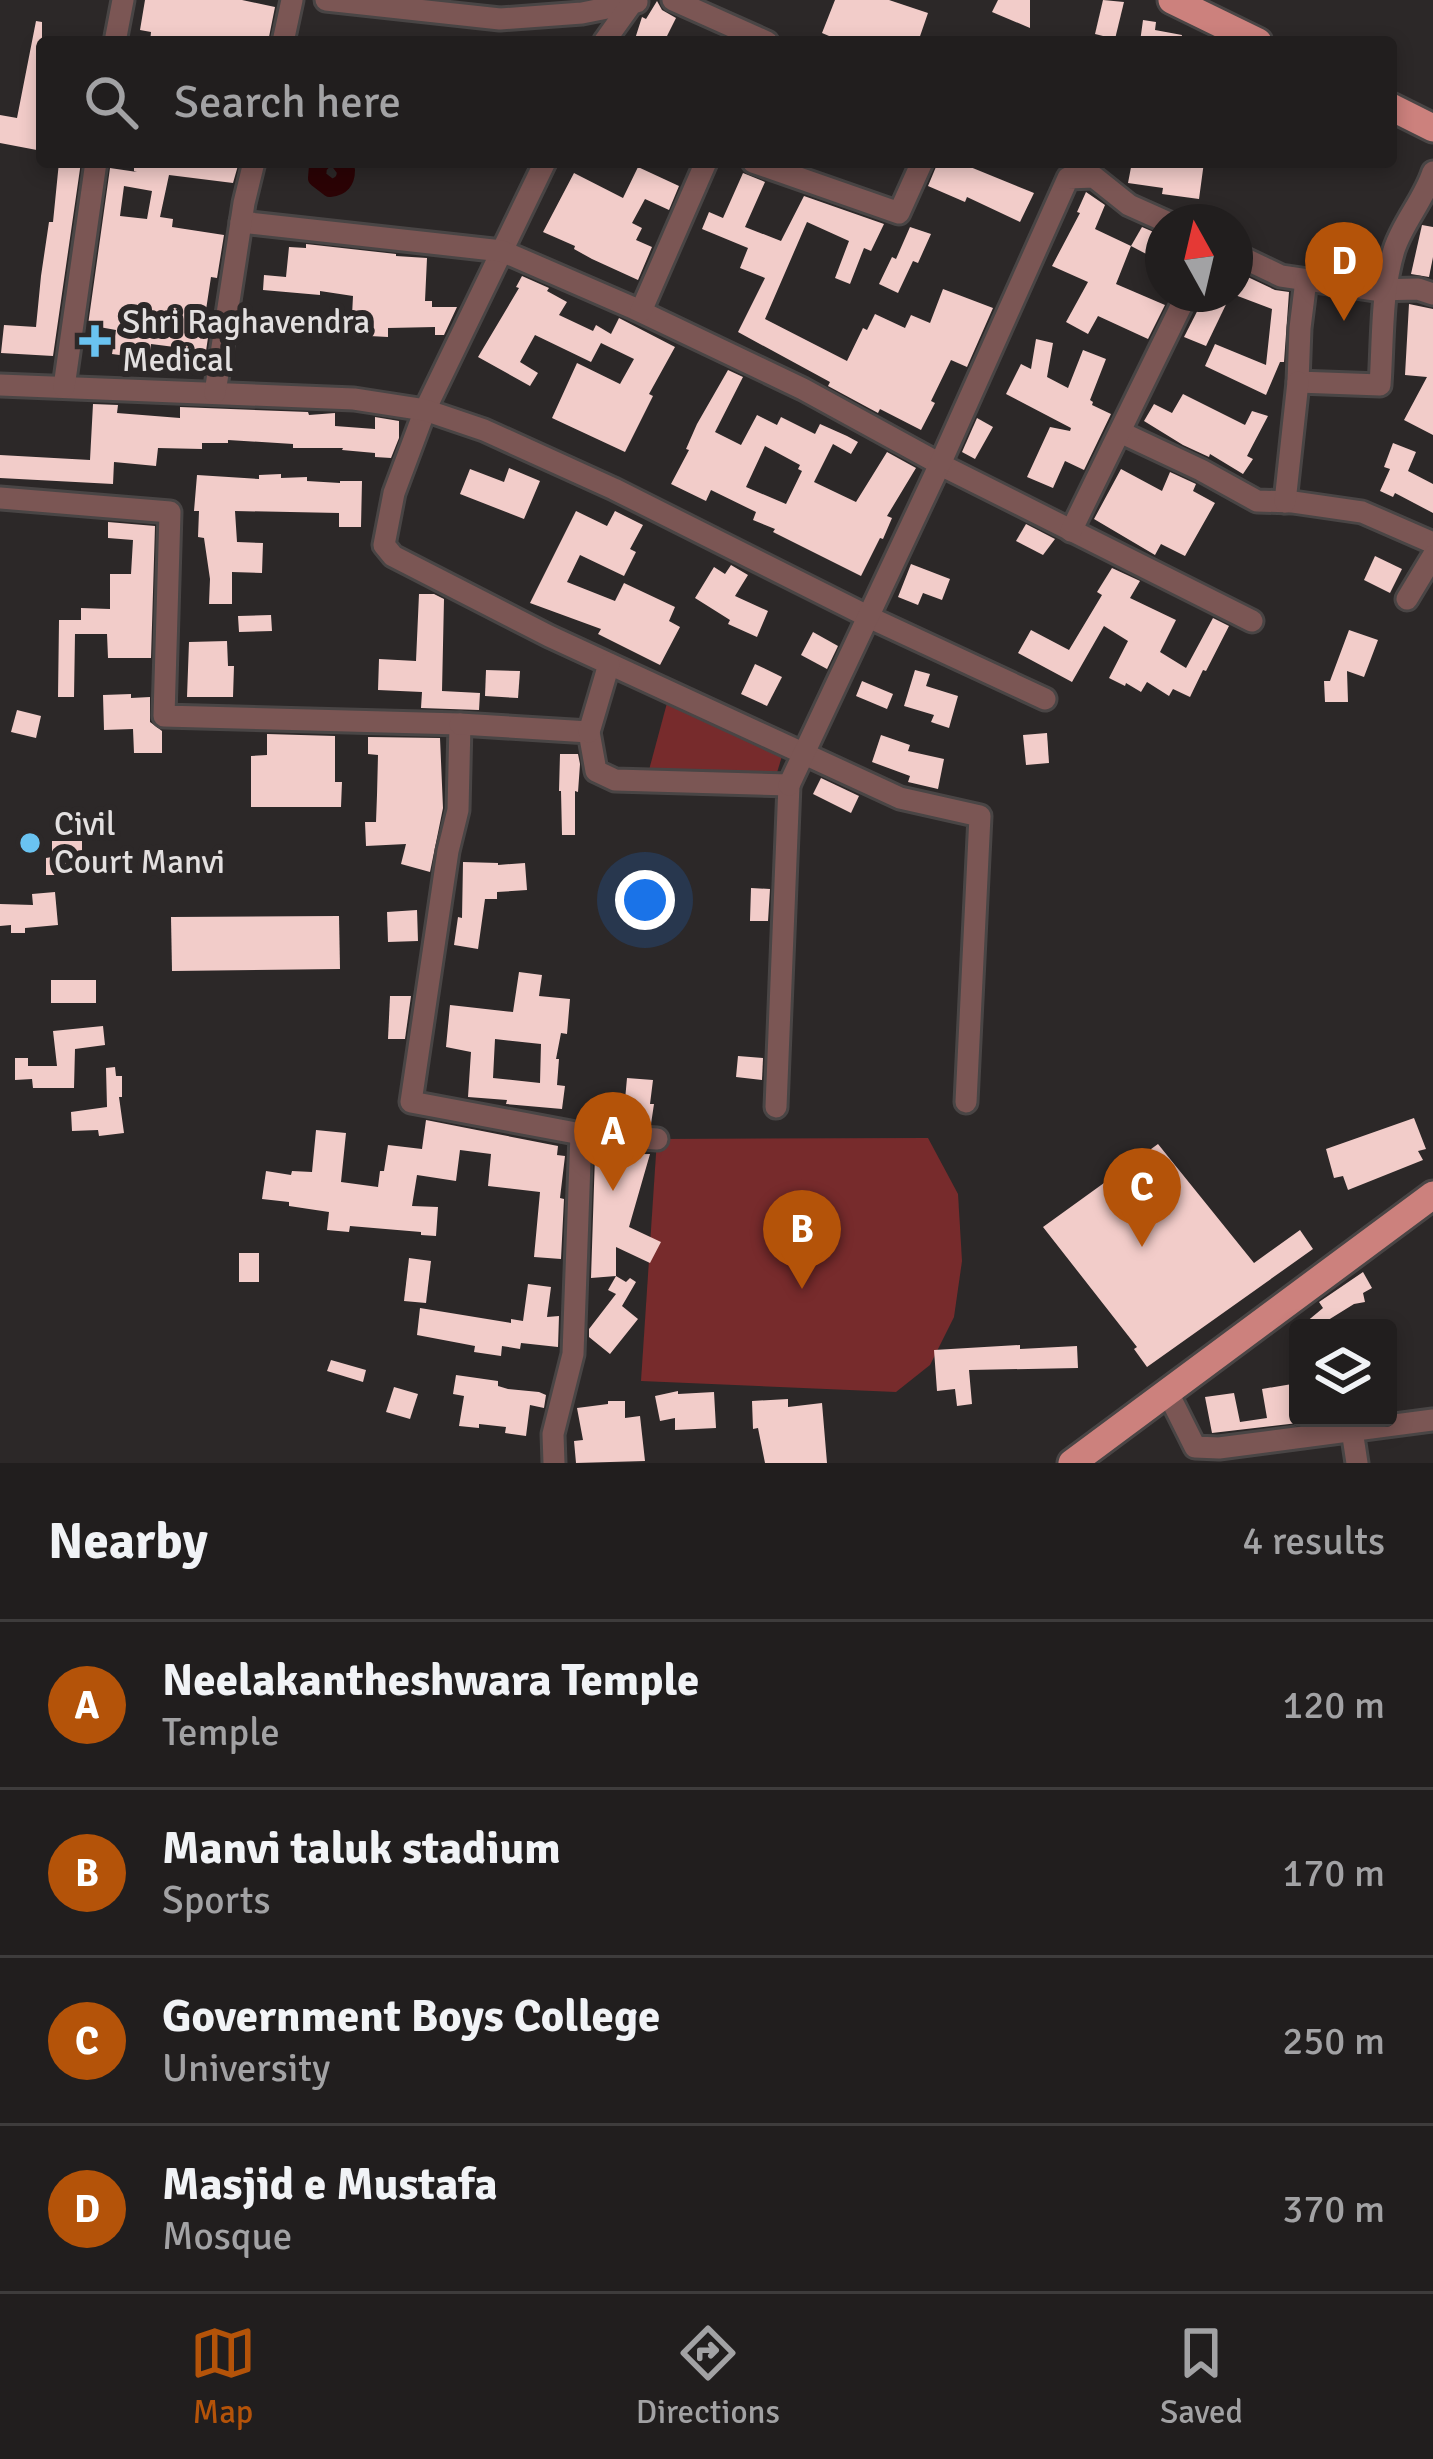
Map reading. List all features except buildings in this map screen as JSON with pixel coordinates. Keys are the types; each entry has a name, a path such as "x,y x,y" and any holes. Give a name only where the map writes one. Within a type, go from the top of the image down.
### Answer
{"main road":[{"path":"1172,0 1246,36"},
{"path":"1397,110 1433,128"},
{"path":"1072,1463 1433,1195"}],"street":[{"path":"116,36 123,0"},
{"path":"284,36 292,0"},
{"path":"326,0 500,19 582,13 637,1"},
{"path":"673,0 750,36"},
{"path":"609,36 637,1"},
{"path":"64,387 95,168"},
{"path":"215,393 253,168"},
{"path":"542,168 424,410 394,493 384,545 393,556 801,754 900,798 980,816 966,1102"},
{"path":"641,311 703,168"},
{"path":"771,168 899,213 919,168"},
{"path":"1298,382 1380,386 1395,248 1433,172"},
{"path":"776,1107 789,784 801,754 940,464 1068,178 1094,177 1145,212"},
{"path":"241,222 502,251 802,388 940,464 1252,621"},
{"path":"1253,263 1281,276 1433,294"},
{"path":"1285,502 1306,280"},
{"path":"1071,531 1178,312"},
{"path":"0,385 354,399 424,410 484,430 614,489 1045,699"},
{"path":"1120,432 1257,501 1362,512 1433,543"},
{"path":"0,498 170,512 164,716 589,732"},
{"path":"1407,599 1433,556"},
{"path":"609,664 589,732 596,772 615,780 789,784"},
{"path":"460,724 458,810 411,1102 580,1134 656,1139"},
{"path":"554,1463 553,1434 573,1354 580,1134"},
{"path":"1167,1391 1195,1447 1220,1448 1433,1420"},
{"path":"1352,1430 1357,1463"}],"shaded area":[{"path":"667,703 782,756 776,776 649,770"},
{"path":"928,1138 958,1194 962,1261 954,1317 930,1365 896,1392 641,1381 657,1139"}],"waterway":[{"path":"318,168 317,178 330,188 340,185 344,168"}],"place":[{"name":"Masjid e Mustafa","path":"1344,321"},
{"name":"Shri Raghavendra Medical","path":"95,341"},
{"name":"Civil Court Manvi","path":"30,843"},
{"name":"Neelakantheshwara Temple","path":"613,1191"},
{"name":"Government Boys College","path":"1142,1247"},
{"name":"Manvi taluk stadium","path":"802,1289"}]}
